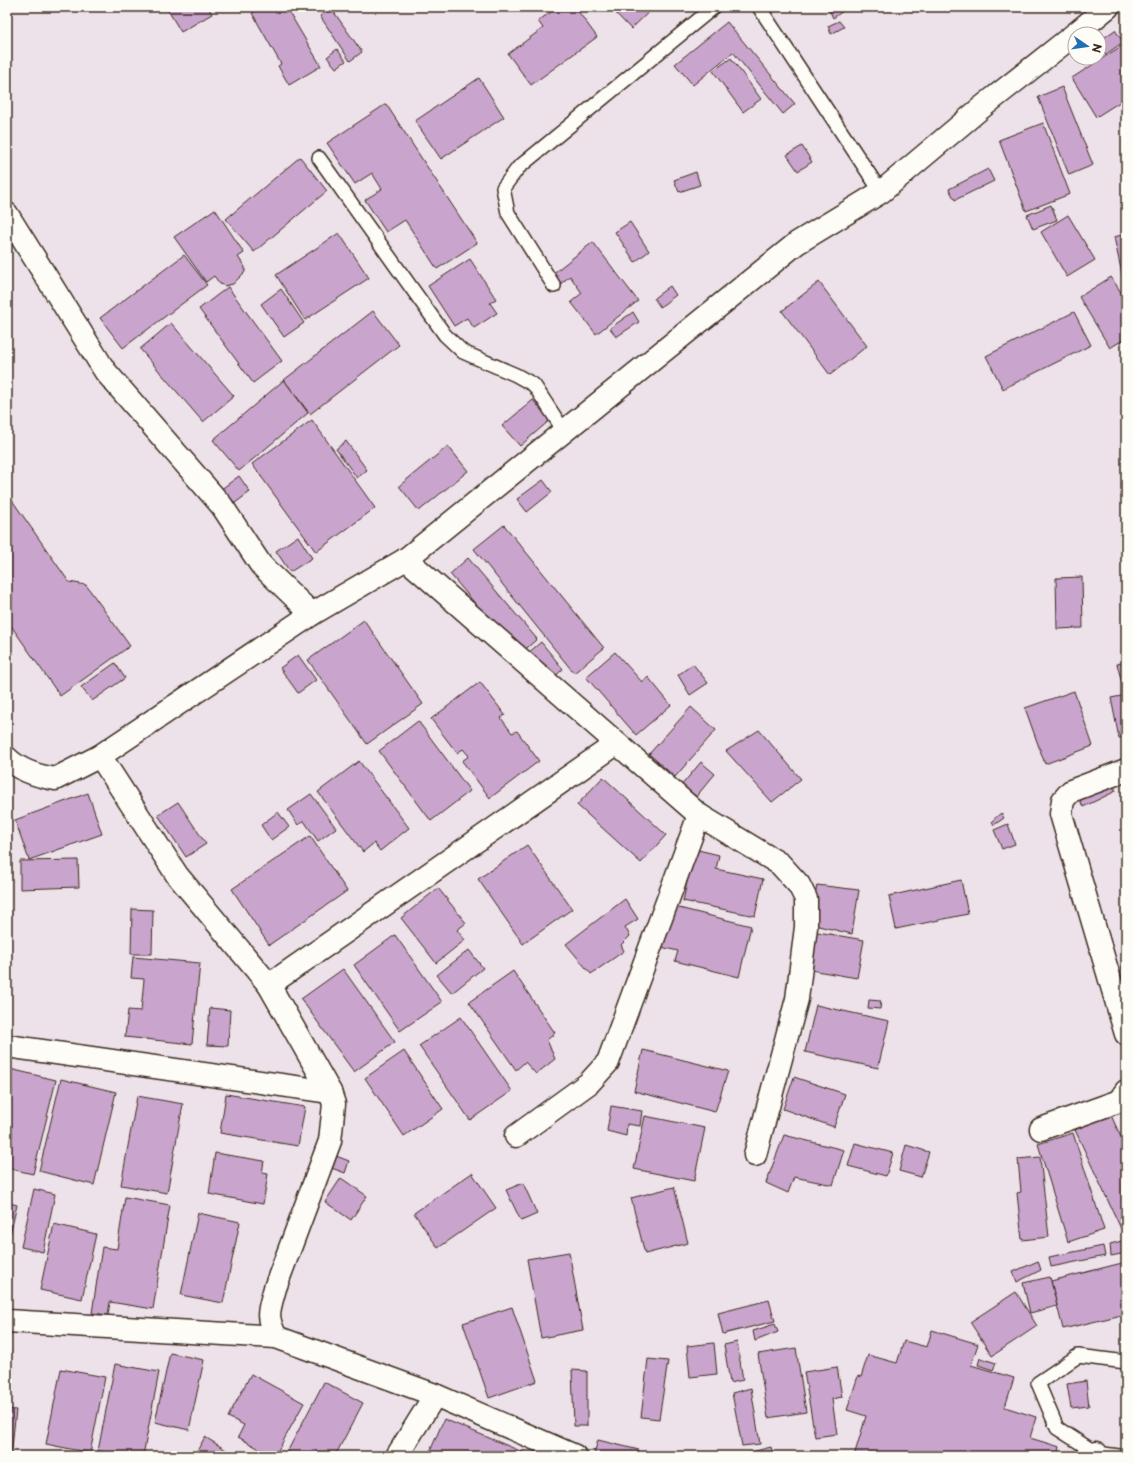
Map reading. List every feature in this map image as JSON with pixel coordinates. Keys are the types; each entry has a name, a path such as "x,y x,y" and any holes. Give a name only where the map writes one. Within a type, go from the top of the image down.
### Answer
{"street":[{"path":"1085,26 1108,7"},
{"path":"7,758 13,764 25,771 55,779 100,756 312,614 406,560 797,243 881,192 981,108 1067,40"},
{"path":"7,214 105,371 222,506 261,565 312,614"},
{"path":"406,560 698,815 780,864 799,885 806,899 806,927 797,999 755,1155"},
{"path":"269,985 616,744"},
{"path":"100,756 177,875 269,985 330,1092 334,1104 330,1141 275,1288 269,1310 269,1322 276,1337"},
{"path":"1126,770 1070,791 1063,800 1061,814 1126,1034"},
{"path":"516,1136 589,1083 608,1062 698,815"},
{"path":"7,1046 330,1092"},
{"path":"1041,1129 1118,1101 1126,1091"},
{"path":"7,1321 276,1337 435,1395 576,1456"},
{"path":"398,1456 435,1395"}],"lane":[{"path":"554,286 508,213 503,188 518,168 714,7"},
{"path":"759,7 881,192"},
{"path":"319,158 445,335 463,352 516,375 534,386 564,431"},
{"path":"1126,1362 1078,1356 1038,1383 1057,1428 1096,1455 1120,1456 1126,1453"}],"building":[{"path":"166,7 208,7 212,14 181,32"},
{"path":"260,7 286,7 321,66 289,85 278,66 281,64 252,13 261,8"},
{"path":"558,7 575,7 597,37 531,85 508,54 543,28 538,21"},
{"path":"610,7 654,7 631,29"},
{"path":"828,7 841,7 843,11 833,18"},
{"path":"331,8 362,52 350,61 320,16"},
{"path":"839,21 844,27 831,34 828,26"},
{"path":"727,22 795,104 783,114 733,52 693,85 675,64"},
{"path":"1115,30 1123,42 1107,54 1107,36"},
{"path":"1126,43 1126,98 1096,117 1072,78 1091,66 1107,66 1107,55"},
{"path":"337,49 346,61 336,68 327,57"},
{"path":"731,58 761,99 743,112 713,71"},
{"path":"479,78 504,117 441,159 415,121"},
{"path":"1062,87 1093,165 1069,175 1038,97"},
{"path":"386,104 477,243 437,269 405,220 386,232 365,200 382,189 372,173 355,184 327,143"},
{"path":"1043,123 1070,194 1026,211 999,140"},
{"path":"802,146 812,162 798,171 787,155"},
{"path":"300,157 327,191 254,252 226,219"},
{"path":"988,169 994,181 955,200 949,189"},
{"path":"696,172 700,185 679,192 674,180"},
{"path":"1051,205 1057,220 1033,229 1027,215"},
{"path":"215,209 244,253 238,257 245,267 245,272 233,284 225,286 220,284 214,276 206,282 174,237"},
{"path":"1068,215 1095,260 1067,277 1041,232"},
{"path":"630,222 649,251 635,262 615,232"},
{"path":"339,233 369,278 305,320 276,275"},
{"path":"1126,234 1126,288 1125,288 1114,237"},
{"path":"593,242 638,301 596,334 571,302 582,293 570,276 559,285 551,275"},
{"path":"184,255 207,285 123,348 100,318"},
{"path":"470,259 496,299 490,303 497,313 474,328 467,318 454,326 428,286"},
{"path":"1111,277 1126,300 1126,338 1110,348 1079,297"},
{"path":"819,282 867,346 830,375 782,311"},
{"path":"670,286 676,295 660,307 654,298"},
{"path":"228,287 282,361 253,383 199,309"},
{"path":"281,289 304,323 284,337 261,304"},
{"path":"373,311 399,345 310,414 284,380"},
{"path":"633,312 639,322 616,337 610,328"},
{"path":"1074,312 1091,345 1003,389 986,356"},
{"path":"171,323 234,396 203,422 140,349"},
{"path":"284,380 308,413 239,471 213,440"},
{"path":"533,400 550,420 520,446 502,426"},
{"path":"312,420 375,508 316,552 252,464"},
{"path":"346,441 367,470 357,478 336,449"},
{"path":"448,446 468,471 419,511 399,486"},
{"path":"239,476 250,492 231,506 220,490"},
{"path":"543,480 552,492 527,512 517,499"},
{"path":"7,493 69,582 86,585 130,646 60,696 7,620"},
{"path":"504,525 604,648 574,673 474,549"},
{"path":"298,536 312,558 290,572 276,551"},
{"path":"468,558 537,639 519,655 450,574"},
{"path":"1082,577 1083,628 1057,629 1056,578"},
{"path":"364,620 423,704 367,744 308,660"},
{"path":"541,642 563,669 550,681 527,654"},
{"path":"615,652 642,682 648,677 671,705 636,735 586,677"},
{"path":"298,655 316,680 298,693 280,668"},
{"path":"1126,662 1126,690 1124,691 1117,664"},
{"path":"115,663 125,678 92,701 81,687"},
{"path":"693,664 708,683 690,695 678,675"},
{"path":"480,682 505,715 501,718 512,733 517,731 539,761 490,798 462,761 469,756 463,749 457,753 431,719"},
{"path":"1074,691 1093,746 1045,764 1025,708"},
{"path":"1126,695 1126,737 1119,738 1111,698"},
{"path":"691,707 716,730 675,777 649,754"},
{"path":"418,721 470,791 431,821 379,751"},
{"path":"759,730 801,779 772,802 726,751"},
{"path":"359,761 409,828 380,851 374,843 363,852 318,792"},
{"path":"701,762 715,774 694,799 680,787"},
{"path":"1109,776 1116,791 1083,807 1076,791"},
{"path":"603,777 666,835 641,863 577,805"},
{"path":"88,793 102,834 29,860 15,820"},
{"path":"311,794 336,828 318,841 304,821 298,825 288,810"},
{"path":"178,802 206,844 186,857 158,815"},
{"path":"278,812 289,827 271,840 261,825"},
{"path":"1001,813 1004,818 994,825 992,821"},
{"path":"1008,824 1015,844 1002,849 994,830"},
{"path":"310,836 347,891 269,945 232,889"},
{"path":"527,845 572,909 523,944 478,879"},
{"path":"694,849 719,855 716,869 763,879 755,916 683,901"},
{"path":"78,860 79,887 20,889 20,861"},
{"path":"961,880 968,914 896,929 889,896"},
{"path":"817,885 859,890 852,934 810,924"},
{"path":"438,888 466,923 457,930 465,940 436,963 401,918"},
{"path":"625,899 638,919 625,927 630,936 621,945 624,951 591,974 566,944"},
{"path":"667,905 751,926 739,977 675,961 678,951 657,946"},
{"path":"132,909 153,910 152,954 131,954"},
{"path":"812,931 864,940 857,978 805,969"},
{"path":"395,935 442,1002 400,1031 354,965"},
{"path":"469,950 483,968 452,993 437,975"},
{"path":"133,957 200,963 192,1044 125,1037 128,1010 141,1011 144,979 131,978"},
{"path":"1126,965 1126,990 1122,966"},
{"path":"343,969 395,1042 354,1072 301,999"},
{"path":"513,971 555,1033 547,1040 555,1059 536,1074 525,1062 516,1070 469,1002"},
{"path":"869,1000 881,1001 880,1009 868,1008"},
{"path":"816,1005 889,1021 878,1068 805,1052"},
{"path":"210,1008 230,1010 228,1046 207,1045"},
{"path":"461,1017 512,1091 470,1120 419,1046"},
{"path":"643,1050 728,1071 715,1112 634,1091"},
{"path":"404,1051 443,1109 404,1136 365,1078"},
{"path":"10,1069 56,1080 33,1174 7,1168 7,1082"},
{"path":"794,1077 845,1094 834,1127 783,1109"},
{"path":"61,1079 116,1092 94,1185 39,1171"},
{"path":"226,1094 305,1107 298,1146 220,1133"},
{"path":"137,1096 183,1104 167,1193 121,1185"},
{"path":"611,1106 642,1111 640,1126 627,1124 626,1136 607,1131"},
{"path":"1110,1113 1126,1148 1126,1232 1123,1233 1075,1130"},
{"path":"645,1116 705,1128 694,1181 634,1169"},
{"path":"1073,1133 1104,1230 1068,1242 1038,1144"},
{"path":"784,1135 844,1150 833,1185 794,1177 788,1193 766,1183"},
{"path":"855,1143 893,1153 886,1176 848,1166"},
{"path":"906,1145 929,1152 921,1177 899,1171"},
{"path":"215,1153 264,1161 262,1173 268,1174 263,1204 209,1194"},
{"path":"331,1154 349,1161 345,1173 326,1166"},
{"path":"1040,1157 1049,1237 1022,1240 1017,1193 1021,1192 1018,1159"},
{"path":"472,1173 496,1208 438,1248 414,1213"},
{"path":"341,1178 367,1196 351,1220 325,1202"},
{"path":"523,1183 537,1214 521,1221 506,1190"},
{"path":"674,1187 688,1243 645,1254 631,1198"},
{"path":"34,1189 55,1194 43,1252 21,1247"},
{"path":"125,1197 170,1205 153,1309 110,1302 108,1315 92,1313 102,1247 117,1249"},
{"path":"7,1202 17,1205 7,1248"},
{"path":"198,1213 240,1222 223,1303 181,1295"},
{"path":"54,1224 96,1234 82,1299 40,1290"},
{"path":"1126,1240 1126,1253 1111,1256 1110,1244"},
{"path":"1103,1246 1105,1256 1051,1267 1049,1257"},
{"path":"569,1252 583,1330 541,1338 527,1259"},
{"path":"1038,1261 1041,1270 1017,1282 1013,1272"},
{"path":"1126,1262 1126,1314 1063,1329 1051,1281"},
{"path":"1050,1277 1057,1306 1030,1313 1023,1283"},
{"path":"1016,1292 1037,1326 992,1356 970,1322"},
{"path":"769,1300 775,1321 723,1334 718,1313"},
{"path":"512,1307 537,1381 489,1398 463,1323"},
{"path":"775,1324 778,1332 755,1341 753,1331"},
{"path":"932,1330 978,1344 971,1365 1014,1378 1005,1407 1036,1417 1030,1438 1060,1447 1058,1456 854,1456 866,1416 847,1410 858,1376 861,1377 868,1355 897,1363 904,1341 927,1347"},
{"path":"737,1342 743,1380 730,1383 724,1345"},
{"path":"714,1343 717,1374 690,1377 687,1346"},
{"path":"796,1348 806,1412 768,1418 758,1354"},
{"path":"7,1351 11,1352 7,1366"},
{"path":"170,1353 204,1360 189,1430 155,1422"},
{"path":"980,1358 996,1363 993,1370 978,1365"},
{"path":"648,1359 668,1361 659,1419 641,1417"},
{"path":"115,1364 159,1372 143,1456 125,1456 98,1451"},
{"path":"837,1367 842,1397 832,1399 837,1434 815,1437 804,1372"},
{"path":"61,1369 105,1377 90,1453 46,1444"},
{"path":"572,1370 587,1371 587,1426 574,1426"},
{"path":"251,1374 304,1403 275,1456 272,1456 238,1437 244,1425 228,1417"},
{"path":"1086,1381 1089,1406 1071,1408 1067,1384"},
{"path":"324,1382 363,1403 335,1456 285,1456"},
{"path":"751,1388 760,1444 742,1446 732,1393"},
{"path":"7,1409 16,1410 11,1456 7,1456"},
{"path":"444,1419 525,1453 523,1456 428,1456"},
{"path":"205,1437 236,1456 194,1456"},
{"path":"598,1440 639,1450 637,1456 602,1456 594,1454"},
{"path":"771,1447 774,1456 748,1456 748,1453"}]}
